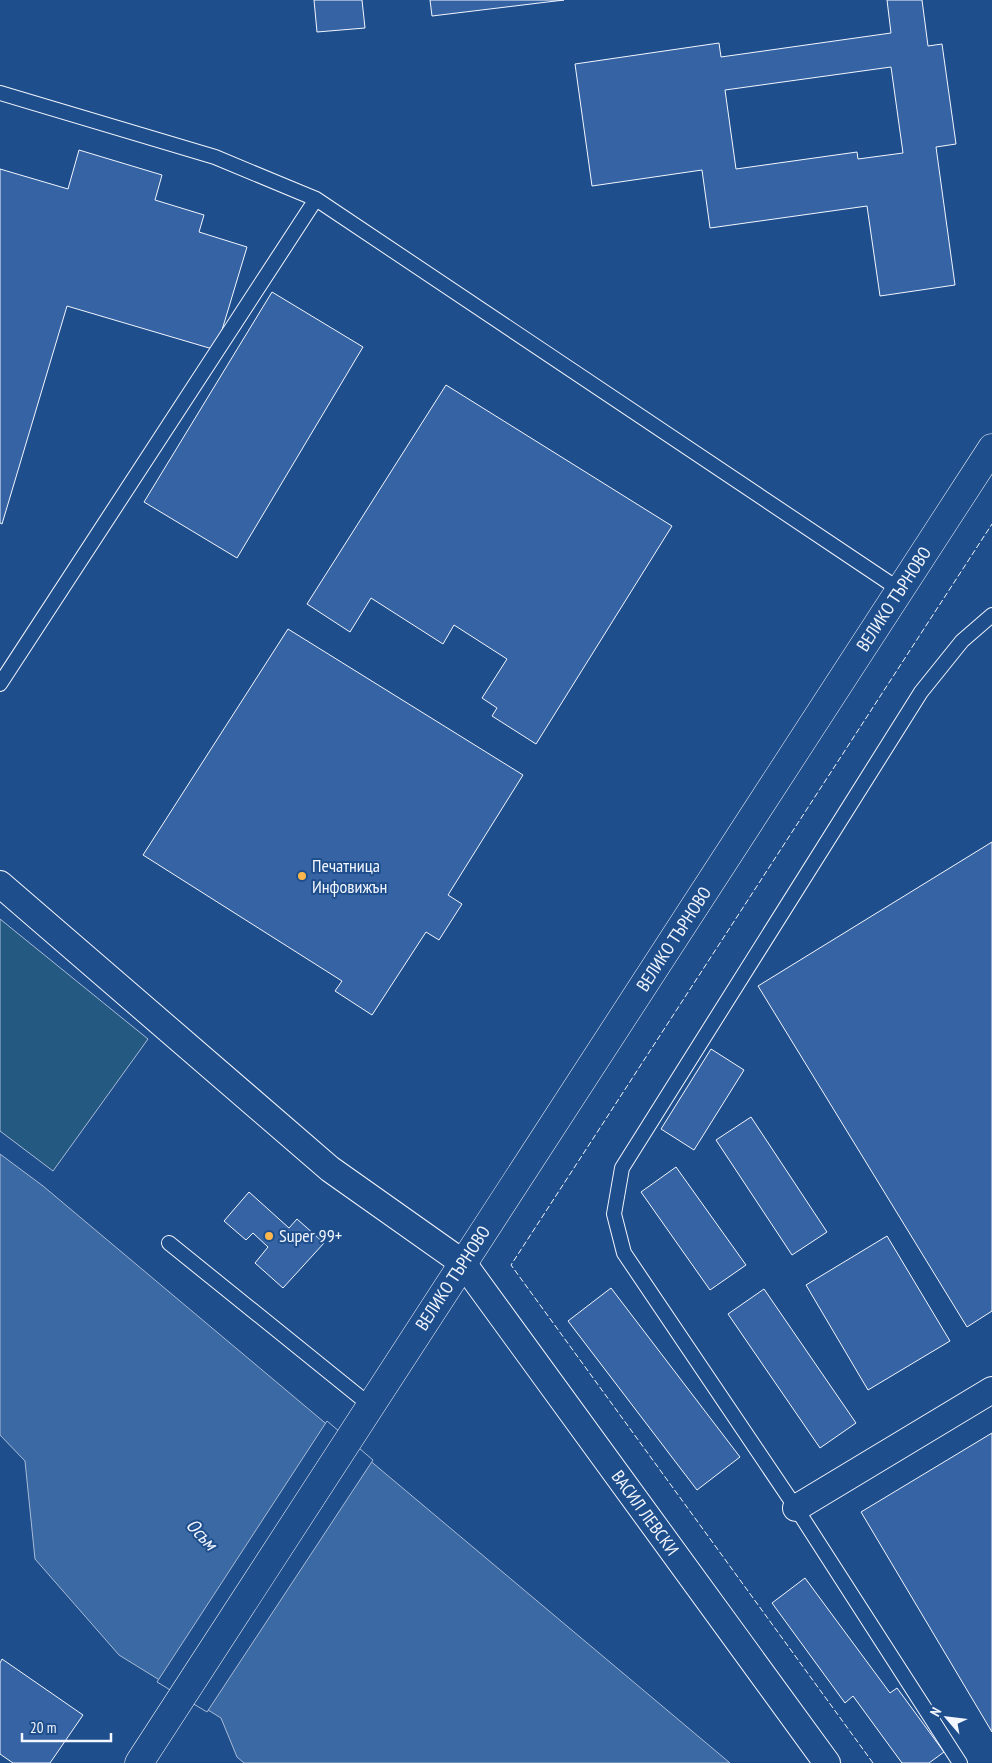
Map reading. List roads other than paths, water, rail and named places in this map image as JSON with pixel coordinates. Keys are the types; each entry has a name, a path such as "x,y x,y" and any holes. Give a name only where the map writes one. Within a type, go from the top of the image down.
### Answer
{"street":[{"name":"ВЕЛИКО ТЪРНОВО","path":"140,1762 990,450"},
{"name":"ВАСИЛ ЛЕВСКИ","path":"0,884 330,1169 463,1263 826,1763"},
{"path":"796,1508 992,1390"}],"lane":[{"path":"0,93 215,157 316,199 900,590"},
{"path":"0,684 316,199"},
{"path":"960,1763 796,1508 624,1254 614,1214 622,1168 921,692 962,641 992,615"},
{"path":"168,1243 371,1406"}],"water":[{"name":"Осъм","path":"0,1154 43,1186 730,1763 244,1763 237,1757 221,1718 119,1655 35,1559 25,1461 0,1435"}],"place":[{"name":"Печатница Инфовижън","path":"302,876"},
{"name":"Super 99+","path":"269,1236"}]}
